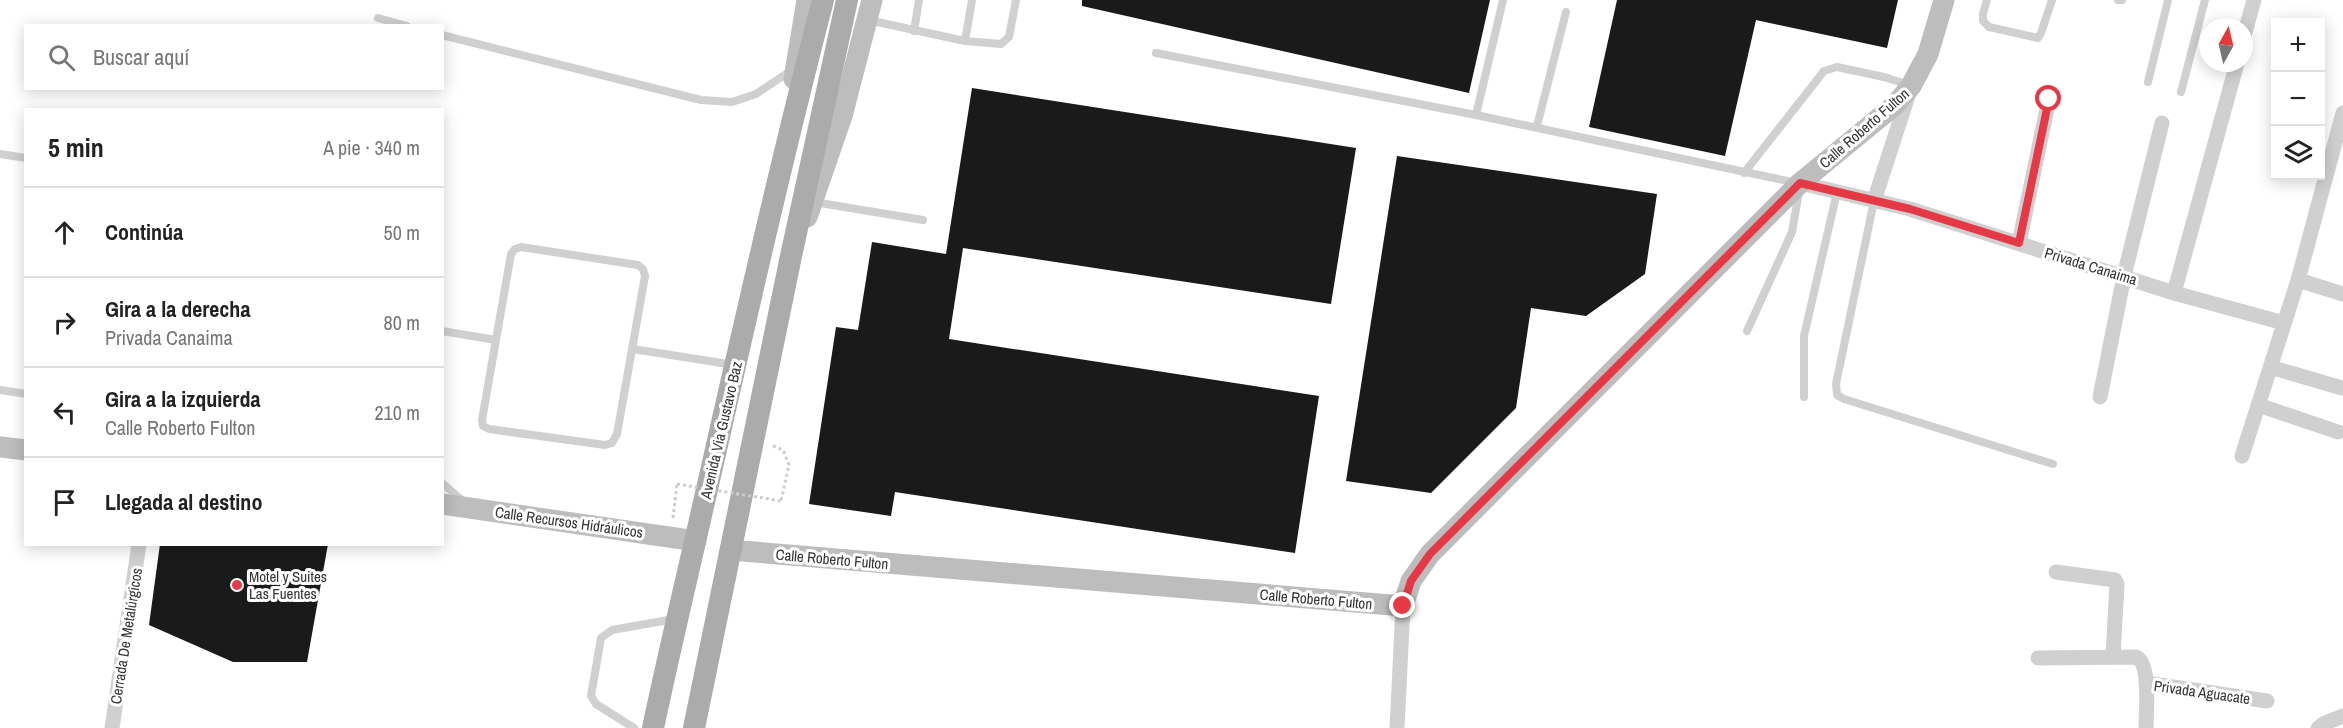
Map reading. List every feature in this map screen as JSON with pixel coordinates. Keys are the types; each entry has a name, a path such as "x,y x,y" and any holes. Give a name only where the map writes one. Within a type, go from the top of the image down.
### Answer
{"main road":[{"name":"Avenida Via Gustavo Baz","path":"789,132 795,68 807,0"},
{"name":"Avenida Via Gustavo Baz","path":"653,728 676,619 696,541 789,132 823,0"},
{"path":"694,728 791,256 847,0"},
{"name":"Calle Roberto Fulton","path":"730,550 1403,606 1411,581 1430,554 1800,183 1894,105 1911,86 1928,54 1944,0"},
{"path":"791,256 813,201 842,116 870,10"},
{"path":"0,447 24,450"},
{"name":"Calle Recursos Hidráulicos","path":"444,504 696,541"}],"street":[{"path":"2249,18 2254,0"},
{"path":"2174,293 2235,72"},
{"path":"1874,201 1911,86"},
{"path":"2019,243 2049,99"},
{"path":"2242,456 2298,280 2343,112"},
{"path":"2100,398 2124,276 2162,123"},
{"name":"Privada Canaima","path":"1800,183 1910,209 2174,293 2284,323"},
{"path":"2298,280 2343,294"},
{"path":"2270,368 2342,388"},
{"path":"2258,405 2338,432"},
{"name":"Cerrada De Metalúrgicos","path":"112,728 139,546"},
{"path":"2056,572 2115,580 2117,584 2113,657"},
{"path":"1397,728 1403,606"},
{"path":"2038,658 2136,657 2143,663 2146,684"},
{"name":"Privada Aguacate","path":"2146,728 2146,684 2267,701"},
{"path":"2318,728 2343,716"}],"lane":[{"path":"914,31 919,0"},
{"path":"965,41 972,0"},
{"path":"870,10 914,31 965,41 1001,44 1009,37 1016,0"},
{"path":"1476,115 1503,0"},
{"path":"1987,0 1983,21 1989,27 2038,38 2052,0"},
{"path":"2148,82 2168,0"},
{"path":"2181,92 2205,0"},
{"path":"1537,126 1566,12"},
{"path":"378,18 400,24"},
{"path":"444,36 701,100 732,102 756,94 795,68"},
{"path":"1156,53 1537,126 1744,173 1800,183 1792,232 1747,331"},
{"path":"1744,173 1824,71 1829,68 1837,67 1884,77 1911,86"},
{"path":"0,154 24,158"},
{"path":"1804,397 1804,336 1837,192"},
{"path":"813,201 923,220"},
{"path":"1874,201 1836,384 1837,395 2053,464"},
{"path":"521,248 638,266 643,269 645,276 633,349 617,434 612,443 605,446 483,426 482,420 496,340 511,254 515,249 521,248"},
{"path":"444,331 496,340"},
{"path":"633,349 735,366"},
{"path":"0,390 24,394"},
{"path":"444,485 470,508"},
{"path":"634,728 596,704 591,696 601,638 612,630 676,619"}],"path":[{"path":"673,523 677,484 781,501 789,465"}],"building":[{"path":"1082,0 1490,0 1469,93 1082,6"},
{"path":"1617,0 1898,0 1887,48 1756,20 1725,156 1589,127"},
{"path":"972,88 1356,148 1331,304 963,248 949,339 1319,396 1295,553 895,492 891,516 809,504 836,327 858,330 872,242 946,254"},
{"path":"1397,156 1657,194 1645,274 1586,316 1531,308 1516,408 1431,493 1346,481"},
{"name":"Motel y Suites Las Fuentes","path":"160,546 328,546 307,662 233,662 149,625"}],"place":[{"name":"Motel y Suites Las Fuentes","path":"237,585"}],"route":[{"path":"1403,606 1411,581 1430,554 1800,183 1910,209 2019,243 2049,99"}]}
